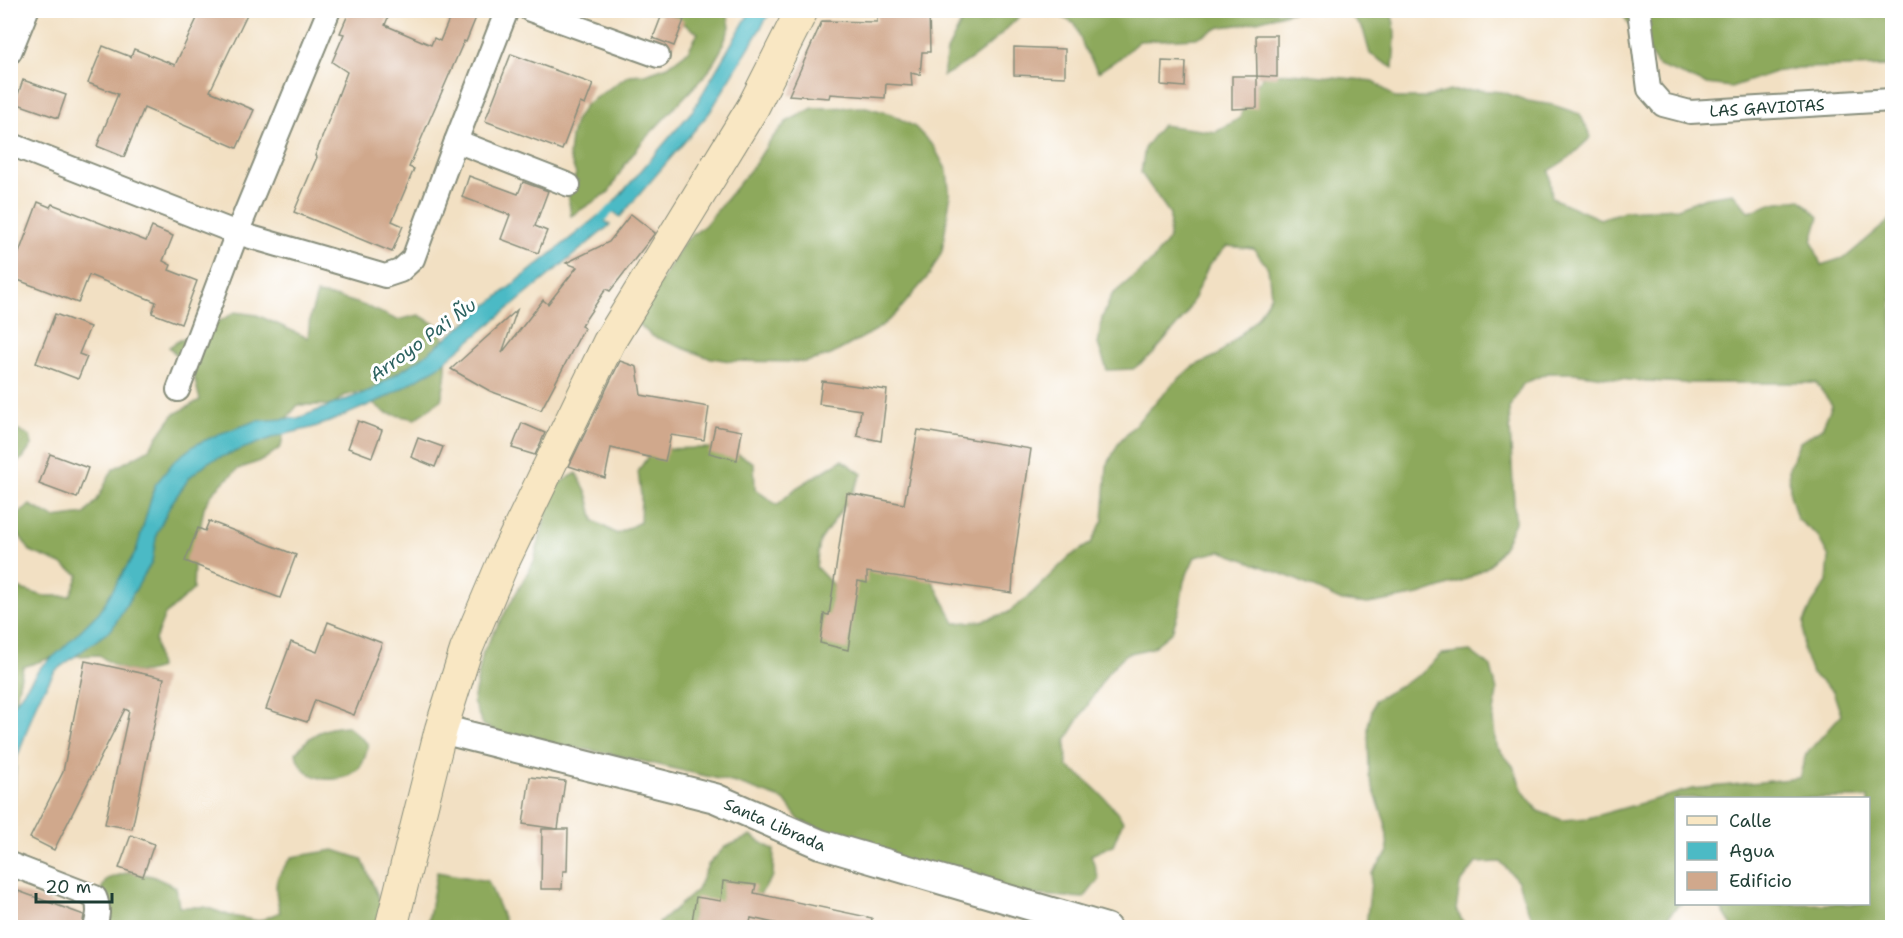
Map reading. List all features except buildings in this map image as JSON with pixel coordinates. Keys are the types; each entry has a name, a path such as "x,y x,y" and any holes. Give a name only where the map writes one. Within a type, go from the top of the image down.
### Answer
{"main road":[{"path":"391,927 441,729 466,650 504,560 609,342 753,107 802,10"}],"street":[{"path":"10,52 27,10"},
{"path":"177,390 237,233 329,10"},
{"path":"10,144 237,233 385,276 400,271 413,259 507,10"},
{"path":"530,10 658,56"},
{"name":"LAS GAVIOTAS","path":"1639,10 1649,89 1663,105 1690,112 1893,100"},
{"path":"456,141 569,185"},
{"name":"Santa Librada","path":"441,729 715,798 820,844 1106,927"},
{"path":"12,864 95,897 99,905 96,927"}],"green space":[{"path":"967,10 1295,11 1246,24 1221,27 1196,38 1139,41 1120,58 1098,72 1084,48 1075,24 1051,11 1023,13 977,55 943,76 947,51"},
{"path":"644,11 727,11 730,27 721,50 708,72 642,142 624,166 609,192 571,216 568,195 576,174 569,156 571,137 575,121 585,105 629,75 645,74 668,66 688,51 698,33 669,14"},
{"path":"1347,11 1390,11 1395,31 1393,68 1370,54 1363,29"},
{"path":"1620,11 1892,11 1892,66 1798,68 1775,72 1731,87 1706,84 1658,66"},
{"path":"1292,73 1374,81 1395,98 1423,98 1450,91 1503,92 1580,114 1591,137 1570,157 1549,171 1552,198 1600,219 1625,211 1678,208 1706,197 1733,193 1749,212 1773,203 1800,199 1819,217 1812,241 1821,265 1846,257 1892,218 1892,927 1733,927 1722,910 1715,905 1870,905 1870,797 1675,797 1675,905 1678,905 1662,925 1647,928 1610,925 1603,928 1537,927 1518,881 1501,862 1476,863 1460,884 1456,910 1466,927 1366,927 1372,873 1388,852 1386,825 1369,776 1368,725 1375,700 1421,674 1442,654 1470,651 1491,667 1497,691 1493,720 1496,746 1513,766 1523,791 1538,811 1562,820 1588,818 1692,789 1799,778 1806,754 1841,715 1833,691 1812,674 1803,649 1804,622 1812,604 1827,582 1829,557 1817,535 1797,519 1790,494 1789,468 1800,442 1822,428 1832,405 1816,383 1685,383 1629,380 1573,373 1547,373 1523,384 1509,408 1515,522 1504,546 1489,566 1467,579 1419,595 1368,604 1342,601 1295,579 1221,551 1195,557 1184,581 1180,607 1172,632 1152,648 1126,654 1108,672 1066,740 1067,766 1098,791 1123,821 1113,845 1091,855 1099,879 1084,898 1034,895 905,867 799,820 784,800 736,783 611,754 507,736 483,725 473,702 483,652 534,561 553,486 577,473 588,496 594,521 617,534 640,522 641,496 638,471 653,449 731,450 754,463 755,489 777,505 796,488 842,460 862,474 850,497 820,541 816,567 834,586 875,554 931,578 955,623 981,621 1007,613 1027,598 1069,557 1091,543 1103,520 1107,466 1119,442 1192,367 1216,356 1237,338 1257,318 1271,295 1268,268 1254,249 1227,246 1209,265 1186,315 1153,354 1133,369 1107,370 1098,344 1102,318 1112,295 1152,261 1169,239 1170,214 1141,173 1145,147 1162,125 1216,132 1240,118 1247,95 1265,75"},
{"path":"866,107 891,114 915,127 934,147 947,171 950,198 942,251 930,274 895,315 876,330 831,355 806,362 730,361 706,357 652,336 636,322 685,241 705,225 786,122 813,108"},
{"path":"317,294 359,304 397,320 419,315 440,327 445,345 446,364 441,400 415,419 386,413 359,392 343,396 333,405 298,405 286,419 281,447 263,460 238,469 214,491 204,507 194,564 193,590 165,615 155,640 159,668 135,672 120,668 99,655 53,657 23,667 11,710 11,586 44,596 70,596 79,575 61,564 30,551 11,520 30,505 54,518 85,514 97,500 113,469 148,450 173,415 200,400 193,372 169,347 235,312 257,315 308,338 310,317"},
{"path":"11,427 30,436 32,445 23,458 11,467"},
{"path":"347,726 368,744 359,768 349,775 330,779 312,775 304,769 296,753 312,736 331,728"},
{"path":"751,836 774,850 773,876 758,897 757,923 766,927 661,928 659,923 697,890 708,865 725,847"},
{"path":"334,850 362,859 384,910 378,927 98,928 98,895 107,879 129,872 152,876 176,887 179,907 205,907 231,916 259,921 280,912 276,895 278,877 292,857"},
{"path":"437,872 488,881 507,927 427,927"}],"water":[{"path":"751,10 771,11 710,112 620,217 609,208 693,110"},
{"path":"598,216 610,225 438,367 387,397 329,422 277,436 208,462 190,477 171,504 157,533 152,562 112,629 55,671 38,699 16,761 11,828 11,708 41,667 100,611 136,551 155,485 175,460 195,445 219,434 256,421 298,418 371,390 423,357"}],"waterway":[{"name":"Arroyo Pa'i Ñu","path":"594,225 619,203"}]}
